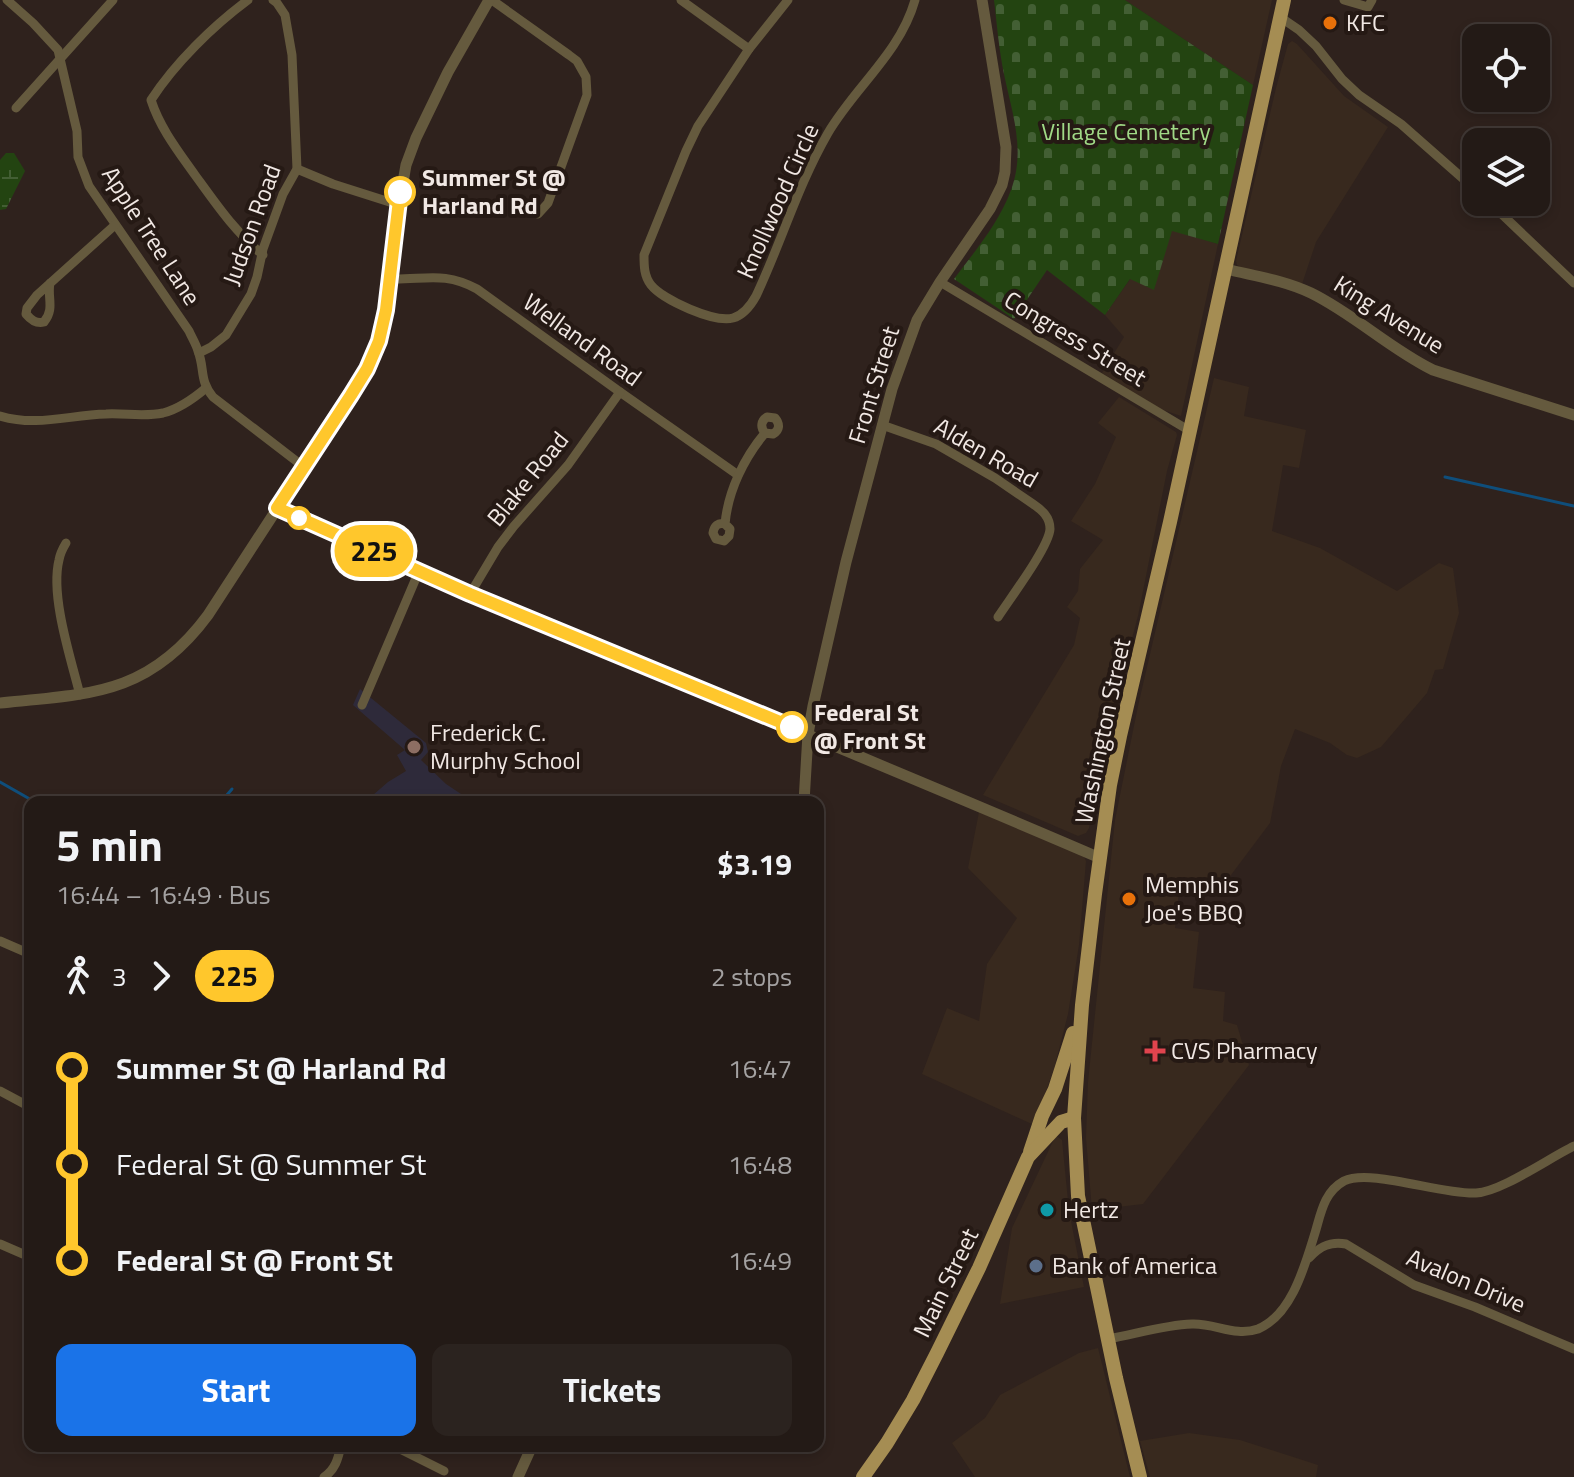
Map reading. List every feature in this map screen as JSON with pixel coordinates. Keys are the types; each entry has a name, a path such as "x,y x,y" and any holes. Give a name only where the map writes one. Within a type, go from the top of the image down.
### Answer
{"main road":[{"name":"Washington Street","path":"1140,1477 1078,1196 1074,1113 1082,1005 1110,785 1284,0"},
{"path":"1028,1157 1055,1089 1082,1005"},
{"path":"1038,1126 1051,1114 1074,1113"},
{"name":"Main Street","path":"863,1477 887,1443 930,1367 979,1268 1028,1157 1061,1122 1074,1113"}],"street":[{"name":"Apple Tree Lane","path":"7,0 58,50 77,131 78,157 89,186 189,331 199,353 206,388"},
{"path":"16,108 113,0"},
{"path":"248,0 224,18 151,100 160,123 231,225 263,255"},
{"name":"Judson Road","path":"199,353 226,335 251,294 283,194 297,169 292,55 285,15 273,0"},
{"path":"0,703 80,695 104,690 142,675 185,643 208,615 373,356 383,327 406,165 448,72 491,0 577,61 586,77 587,95 580,116 548,203 538,214"},
{"path":"681,0 749,49 788,0"},
{"name":"Knollwood Circle","path":"749,49 698,126 644,255 647,279 657,291 687,308 723,319 738,316 752,304 811,165 845,108 900,36 915,0"},
{"name":"Front Street","path":"804,796 808,734 816,691 892,389 917,320 990,209 1005,172 1006,147 982,0"},
{"path":"1344,0 1368,7 1372,0"},
{"path":"1280,17 1316,46 1359,95 1401,124 1462,178"},
{"path":"297,169 399,205"},
{"path":"1504,216 1574,283"},
{"path":"50,283 115,225"},
{"name":"King Avenue","path":"1226,269 1283,282 1314,294 1413,361 1433,370 1574,415"},
{"name":"Welland Road","path":"390,279 451,278 477,289 738,475"},
{"name":"Congress Street","path":"940,282 1190,431"},
{"path":"0,416 38,422 83,415 163,413 188,402 206,388 213,397 304,467"},
{"name":"Blake Road","path":"470,594 498,547 568,465 620,392"},
{"name":"Alden Road","path":"882,425 919,436 953,453 1033,504 1048,519 1050,528 1045,544 998,617"},
{"path":"725,524 738,475 765,433"},
{"path":"277,508 470,594 1100,858"},
{"path":"66,543 57,577 60,612 80,695"},
{"path":"362,705 419,571"},
{"path":"0,941 24,951"},
{"path":"0,1091 24,1104"},
{"path":"1108,1339 1194,1324 1244,1332 1272,1320 1288,1303 1324,1203 1337,1185 1346,1180 1364,1176 1476,1193 1496,1188 1574,1146"},
{"path":"0,1244 24,1254"},
{"name":"Avalon Drive","path":"1304,1263 1323,1246 1346,1244 1414,1285 1574,1349"},
{"path":"324,1477 336,1464 339,1452"},
{"path":"406,1452 444,1471"},
{"path":"518,1477 529,1452"}],"shaded area":[{"path":"1125,0 1272,0 1253,85"},
{"path":"1292,41 1344,96 1388,127 1316,242 1302,284 1245,270 1236,261 1276,88 1288,44"},
{"path":"1171,230 1218,244 1181,416 1160,409 1102,373 1124,337 1105,315 1131,278 1154,289"},
{"path":"1214,378 1249,387 1244,416 1306,430 1299,468 1283,465 1272,531 1320,548 1397,591 1439,563 1453,568 1459,613 1443,669 1435,670 1427,693 1381,747 1357,758 1295,729 1281,766 1270,823 1222,887 1180,883 1175,928 1199,932 1193,988 1225,992 1223,1021 1237,1025 1249,1065 1143,1204 1092,1210 1086,1138 1088,1082 1115,820 1138,706"},
{"path":"1119,397 1177,435 1138,616 1106,736 1089,828 1078,836 983,795 1074,645 1080,618 1067,607 1078,591 1080,569 1103,540 1071,521 1095,484 1116,437 1098,423"},
{"name":"Frederick C. Murphy School","path":"360,689 426,743 428,752 421,760 464,796 372,796 406,771 397,755 405,750 353,705"},
{"path":"979,812 1084,857 1086,861 1079,945 1068,1014 1054,1069 1034,1125 922,1074 947,1008 979,1021 987,964 1017,918 968,868"},
{"path":"1055,1137 1062,1140 1069,1211 1084,1287 1000,1304 1012,1228"},
{"path":"1098,1348 1130,1477 975,1477 952,1443 985,1418 1000,1395 1079,1353"},
{"path":"1189,1433 1240,1440 1318,1465 1316,1477 1150,1477 1140,1441"}],"green space":[{"name":"Village Cemetery","path":"994,0 1125,0 1253,85 1218,244 1172,231 1154,290 1130,279 1105,315 1047,270 1014,319 954,279 1000,214 1015,175 1016,132 1002,65"},
{"path":"6,153 14,153 25,171 6,209 0,210 0,160"}],"waterway":[{"path":"1445,477 1574,506"},
{"path":"0,782 24,796"},
{"path":"226,796 232,789"}],"bus line":[{"name":"225","path":"400,192 386,310 379,341 367,369 277,508 470,594 792,727"}],"place":[{"name":"KFC","path":"1330,23"},
{"name":"Summer St @ Harland Rd","path":"400,192"},
{"name":"Federal St @ Front St","path":"792,727"},
{"name":"Frederick C. Murphy School","path":"414,747"},
{"name":"Memphis Joe's BBQ","path":"1129,899"},
{"name":"CVS Pharmacy","path":"1155,1051"},
{"name":"Hertz","path":"1047,1210"},
{"name":"Bank of America","path":"1036,1266"}]}
